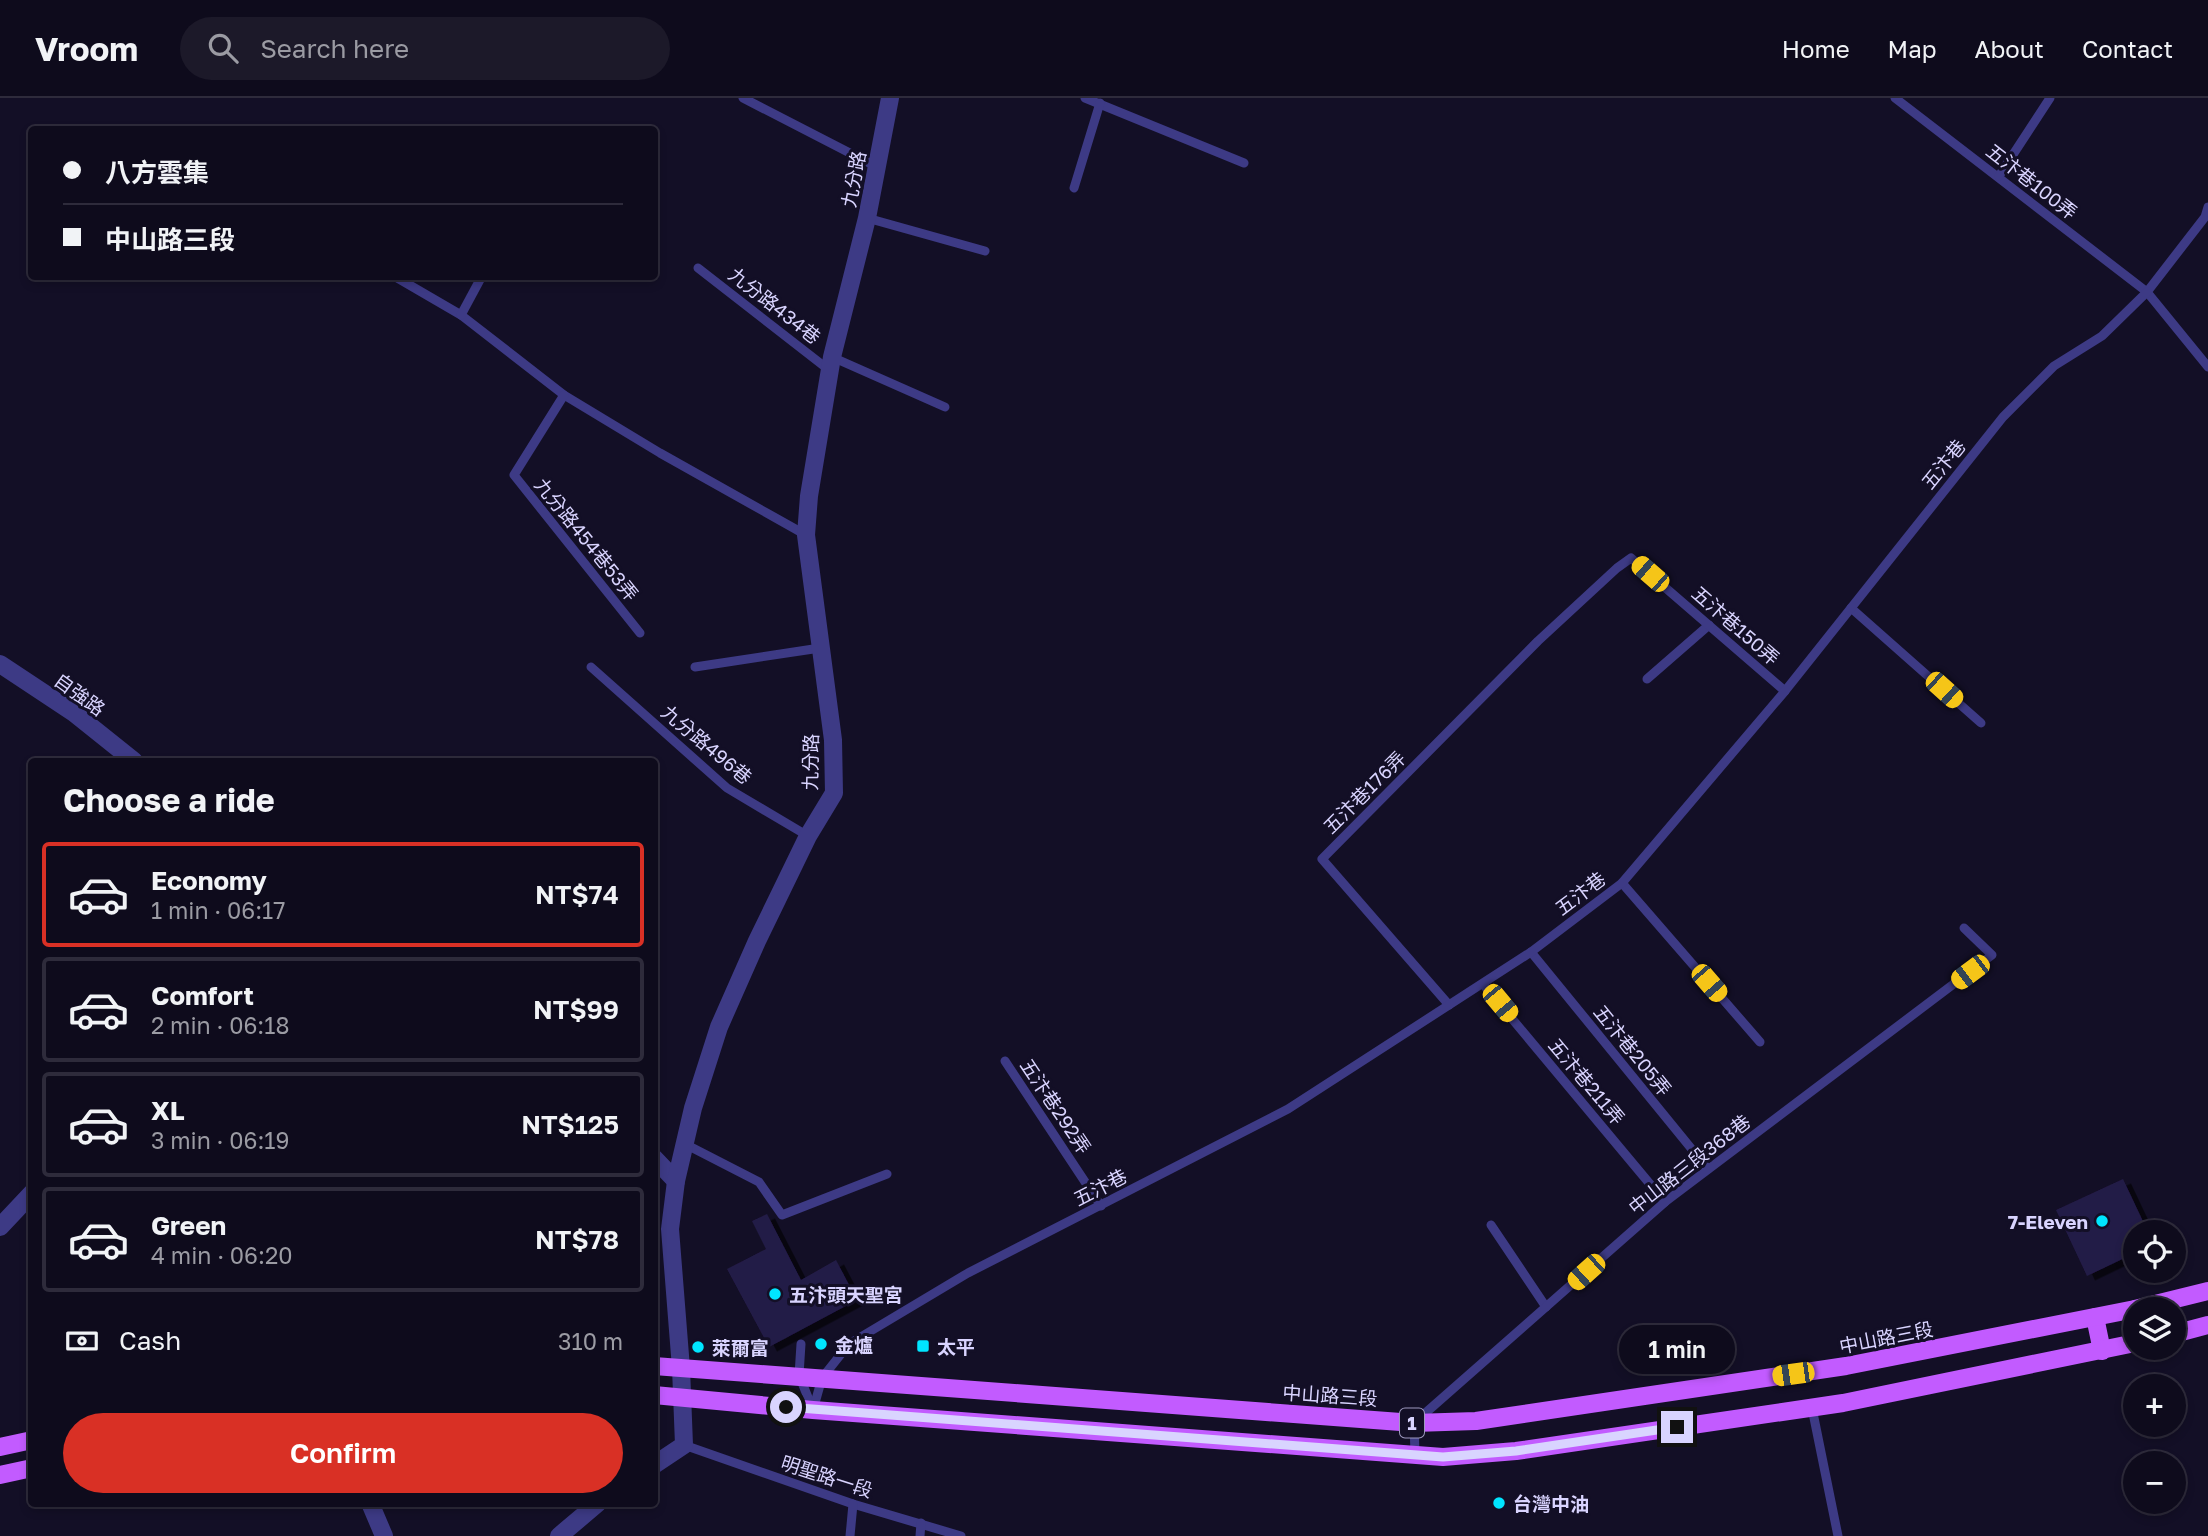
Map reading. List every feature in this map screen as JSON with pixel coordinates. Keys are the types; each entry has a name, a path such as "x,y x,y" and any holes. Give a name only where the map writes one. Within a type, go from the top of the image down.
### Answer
{"main road":[{"name":"中山路三段","path":"2184,1297 2208,1291"},
{"name":"中山路三段","path":"681,1368 1414,1423 1476,1421 1846,1366 2123,1311"},
{"path":"2095,1317 2102,1351"},
{"path":"2186,1331 2208,1325"},
{"name":"1","path":"658,1395 813,1410 1443,1457 1516,1451 1812,1408 2123,1346"},
{"name":"1","path":"658,1366 681,1368"},
{"path":"0,1447 28,1441"},
{"path":"0,1475 28,1469"}],"street":[{"name":"九分路","path":"684,1445 670,1229 676,1181 693,1108 719,1027 808,836 834,793 833,740 806,535 809,496 831,364 867,218 890,98"},
{"name":"自強路","path":"3,671 74,713 130,758"},
{"path":"658,1162 676,1181"},
{"path":"0,1227 28,1197"},
{"path":"658,1462 684,1445"},
{"path":"372,1507 384,1536"},
{"path":"559,1536 593,1507"}],"lane":[{"path":"743,98 877,167"},
{"path":"1085,98 1244,163"},
{"name":"五汴巷100弄","path":"1895,98 2147,292 2208,367"},
{"path":"1998,176 2050,98"},
{"path":"1074,188 1100,103"},
{"name":"五汴巷","path":"813,1410 822,1378 845,1342 968,1273 1288,1109 1531,952 1622,883 1785,691 2003,417 2054,366 2102,337 2147,292 2205,217 2208,207"},
{"path":"867,218 985,251"},
{"name":"九分路434巷","path":"698,268 831,364 946,407"},
{"path":"401,280 461,315 564,395 660,453 806,535"},
{"path":"461,315 480,280"},
{"name":"九分路454巷53弄","path":"564,395 514,475 640,633"},
{"name":"五汴巷150弄","path":"1538,640 1631,558 1785,691"},
{"path":"1851,608 1981,723"},
{"path":"1647,678 1709,625"},
{"name":"五汴巷176弄","path":"1449,1005 1322,859 1538,640"},
{"path":"695,667 820,648"},
{"name":"九分路496巷","path":"591,667 727,788 808,836"},
{"path":"1622,883 1760,1042"},
{"name":"中山路三段368巷","path":"1414,1423 1665,1202 1992,955 1964,928"},
{"name":"五汴巷205弄","path":"1531,952 1708,1169"},
{"name":"五汴巷211弄","path":"1483,984 1665,1202"},
{"name":"五汴巷292弄","path":"1005,1061 1101,1206"},
{"path":"685,1144 759,1182 782,1215 887,1174"},
{"path":"1491,1225 1546,1307"},
{"path":"801,1345 799,1375 813,1410"},
{"path":"1812,1408 1838,1536"},
{"path":"1414,1423 1415,1454"},
{"name":"明聖路一段","path":"684,1445 853,1504 961,1536"},
{"path":"850,1536 853,1504"},
{"path":"920,1536 921,1523"}],"building":[{"name":"7-Eleven","path":"2123,1179 2142,1220 2123,1220 2123,1259 2087,1276 2056,1210"},
{"path":"767,1214 801,1280 836,1260 857,1300 769,1347 727,1269 766,1249 752,1221"}],"place":[{"name":"7-Eleven","path":"2102,1221"},
{"name":"五汴頭天聖宮","path":"775,1294"},
{"name":"金爐","path":"821,1344"},
{"name":"太平","path":"923,1346"},
{"name":"萊爾富","path":"698,1347"},
{"name":"台灣中油","path":"1499,1503"}],"route":[{"path":"786,1407 1443,1457 1516,1451 1677,1427"}]}
